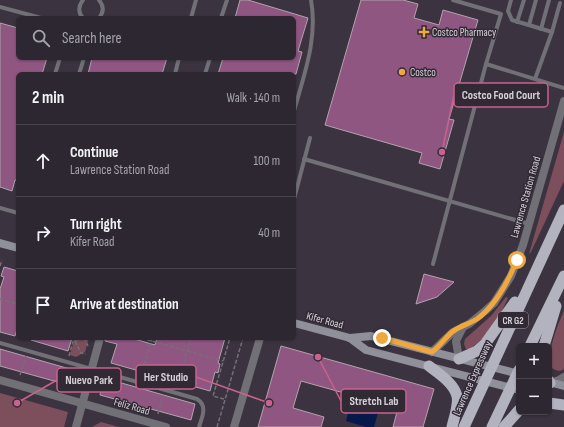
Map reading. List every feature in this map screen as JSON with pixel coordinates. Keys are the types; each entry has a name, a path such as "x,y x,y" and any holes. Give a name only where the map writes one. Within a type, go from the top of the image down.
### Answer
{"highway":[{"name":"Lawrence Expressway","path":"464,427 564,210"},
{"path":"459,359 477,351 494,334 535,273"},
{"path":"545,343 564,277"},
{"name":"CR G2","path":"531,343 564,277"},
{"path":"429,366 443,377 453,388 457,396 452,427"},
{"path":"492,427 514,389 516,379"},
{"path":"552,403 564,404"},
{"path":"504,427 516,413"}],"main road":[{"path":"0,243 16,246"},
{"name":"Kifer Road","path":"296,324 350,338 371,336 491,367 516,372"},
{"name":"Kifer Road","path":"350,338 366,350 514,389"},
{"path":"552,383 564,386"},
{"path":"552,399 564,404"}],"street":[{"name":"Lawrence Station Road","path":"432,352 453,332 473,321 485,312 494,302 511,276 523,245 564,101"},
{"path":"459,359 456,341 463,326"},
{"path":"76,427 99,340"},
{"path":"234,427 259,340"},
{"path":"552,381 564,377"},
{"name":"Feliz Road","path":"0,380 166,427"}],"lane":[{"path":"82,16 79,12 79,8 83,0"},
{"path":"99,0 103,6 100,16"},
{"path":"192,16 196,0"},
{"path":"222,16 226,0"},
{"path":"296,103 311,46 314,26 311,0"},
{"path":"433,264 486,64 501,14 453,0"},
{"path":"511,0 508,11 512,20 552,32"},
{"path":"518,22 524,0"},
{"path":"529,26 536,0"},
{"path":"541,29 549,0"},
{"path":"535,79 552,32 560,4"},
{"path":"0,7 34,16"},
{"path":"56,72 60,60"},
{"path":"80,72 83,60"},
{"path":"176,72 178,60"},
{"path":"206,72 210,60"},
{"path":"486,64 564,88"},
{"path":"296,191 310,138"},
{"path":"304,159 529,224"},
{"path":"0,208 16,212"},
{"path":"0,343 194,398 202,402 203,411 199,427"}],"path":[{"path":"0,266 2,260"},
{"path":"0,299 16,303"},
{"path":"69,356 74,342 78,340"},
{"path":"84,340 88,346"},
{"path":"148,340 223,361"},
{"path":"177,386 190,340"},
{"path":"225,399 213,396 229,340"},
{"path":"217,427 242,340"},
{"path":"141,376 151,341"},
{"path":"74,342 81,353 86,354"},
{"path":"20,375 27,350"},
{"path":"158,414 165,390"}],"shaded area":[{"path":"564,132 564,181 529,254"},
{"path":"506,297 508,298 500,315 483,338 469,350 466,349 464,344 465,339 491,316"},
{"path":"564,311 564,368 563,370 559,371 553,369 552,366 552,344 558,324"},
{"path":"74,340 88,340 85,352 76,357 70,355"},
{"path":"0,393 68,412 64,427 0,427"},
{"path":"101,422 119,427 92,427"}],"water":[{"path":"350,406 378,413 374,427 366,427 346,421"}],"building":[{"path":"240,0 248,0 308,18 298,51 302,52 296,74 296,72 219,72 222,60 296,60 296,16 236,16"},
{"name":"Costco","path":"361,0 403,0 418,4 414,18 439,25 443,10 478,20 449,119 454,120 440,169 419,163 422,153 325,125"},
{"path":"0,23 16,27 16,60 46,60 43,72 16,72 16,180 12,191 0,187"},
{"path":"92,60 166,60 163,72 88,72"},
{"path":"4,267 16,270 15,336 0,332 0,289 4,277 1,276"},
{"path":"424,274 454,282 437,297 416,304"},
{"path":"31,340 71,340 68,351"},
{"path":"138,340 155,345 156,340 224,340 218,363 220,364 218,373 215,372 210,391 111,363 117,344 105,341"},
{"path":"281,346 434,389 423,427 393,427 398,408 301,381 293,408 324,417 321,427 258,427"},
{"path":"0,349 77,371 72,386 0,366"},
{"path":"104,378 195,404 191,420 100,395"}],"place":[{"name":"Costco Pharmacy","path":"424,32"},
{"name":"Costco","path":"402,72"},
{"name":"Costco Food Court","path":"442,152"},
{"name":"Stretch Lab","path":"318,357"},
{"name":"Nuevo Park","path":"17,403"},
{"name":"Her Studio","path":"269,403"}],"route":[{"path":"382,338 432,352 453,332 469,324 485,312 494,302 511,276 517,260"}]}
